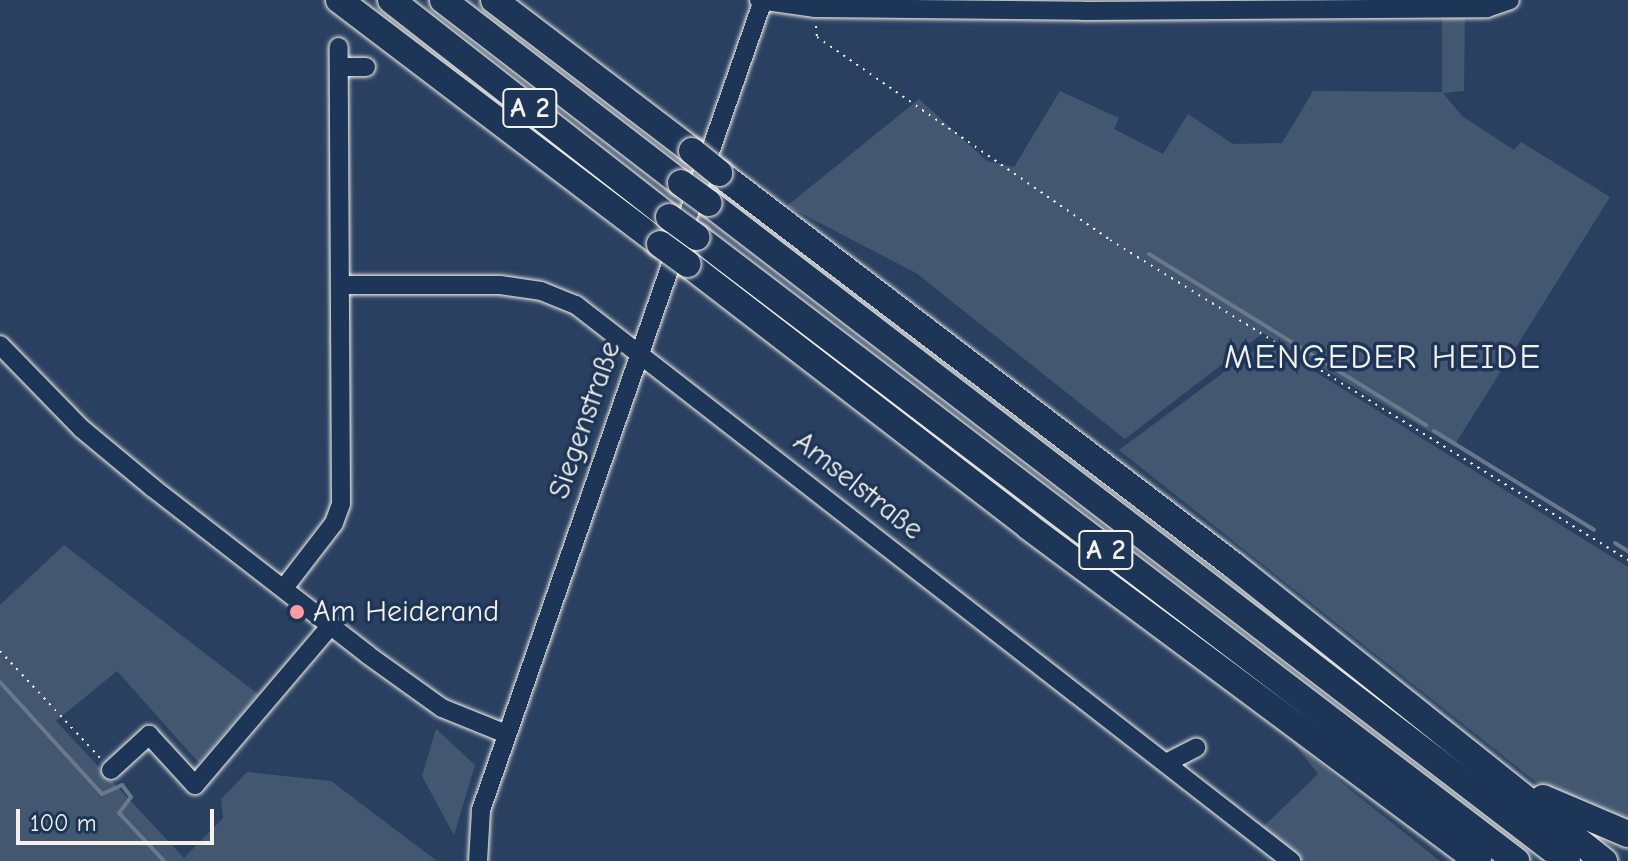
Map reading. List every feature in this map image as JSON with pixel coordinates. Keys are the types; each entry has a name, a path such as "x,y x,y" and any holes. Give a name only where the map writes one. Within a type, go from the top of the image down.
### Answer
{"highway":[{"path":"339,0 1029,527 1478,861"},
{"name":"A 2","path":"391,0 669,217 1516,861"},
{"name":"A 2","path":"443,0 1567,861"},
{"path":"494,0 1429,720 1604,861"},
{"path":"1429,720 1544,798 1628,834"}],"street":[{"path":"761,1 815,8 1265,4 1487,8 1510,0"},
{"name":"Siegenstraße","path":"478,861 481,810 506,734 761,1"},
{"path":"284,588 334,523 341,504 339,47"},
{"path":"340,67 366,67"},
{"name":"Amselstraße","path":"341,285 500,285 541,291 576,305 1291,861"},
{"path":"0,345 82,429 331,625 442,708 506,734"},
{"path":"111,770 149,735 195,785 331,625"},
{"path":"1166,763 1196,748"}],"path":[{"path":"815,8 817,37 900,90 989,160 1628,560"},
{"path":"0,651 111,770"}],"shaded area":[{"path":"1465,12 1464,91 1443,93 1462,116 1514,150 1521,142 1610,197 1454,446 1263,333 1125,439 916,273 787,206 919,99 987,161 1014,167 1060,91 1119,118 1114,129 1163,154 1188,114 1233,144 1282,143 1313,91 1442,92 1442,15"},
{"path":"1266,341 1628,567 1628,821 1536,782 1119,450"},
{"path":"64,545 258,694 199,763 117,671 56,721 184,858 223,818 221,799 247,772 331,781 437,861 0,861 0,605"},
{"path":"436,729 475,765 454,835 422,776"},
{"path":"1289,737 1440,861 1303,861 1262,828 1318,774"}],"waterway":[{"path":"1149,254 1426,425"},
{"path":"1434,431 1594,530"},
{"path":"1615,543 1628,551"},
{"path":"0,682 102,794 122,785 131,797 119,813 164,861"}],"place":[{"name":"Am Heiderand","path":"297,612"}],"district":[{"name":"MENGEDER HEIDE","path":"1383,358"}]}
